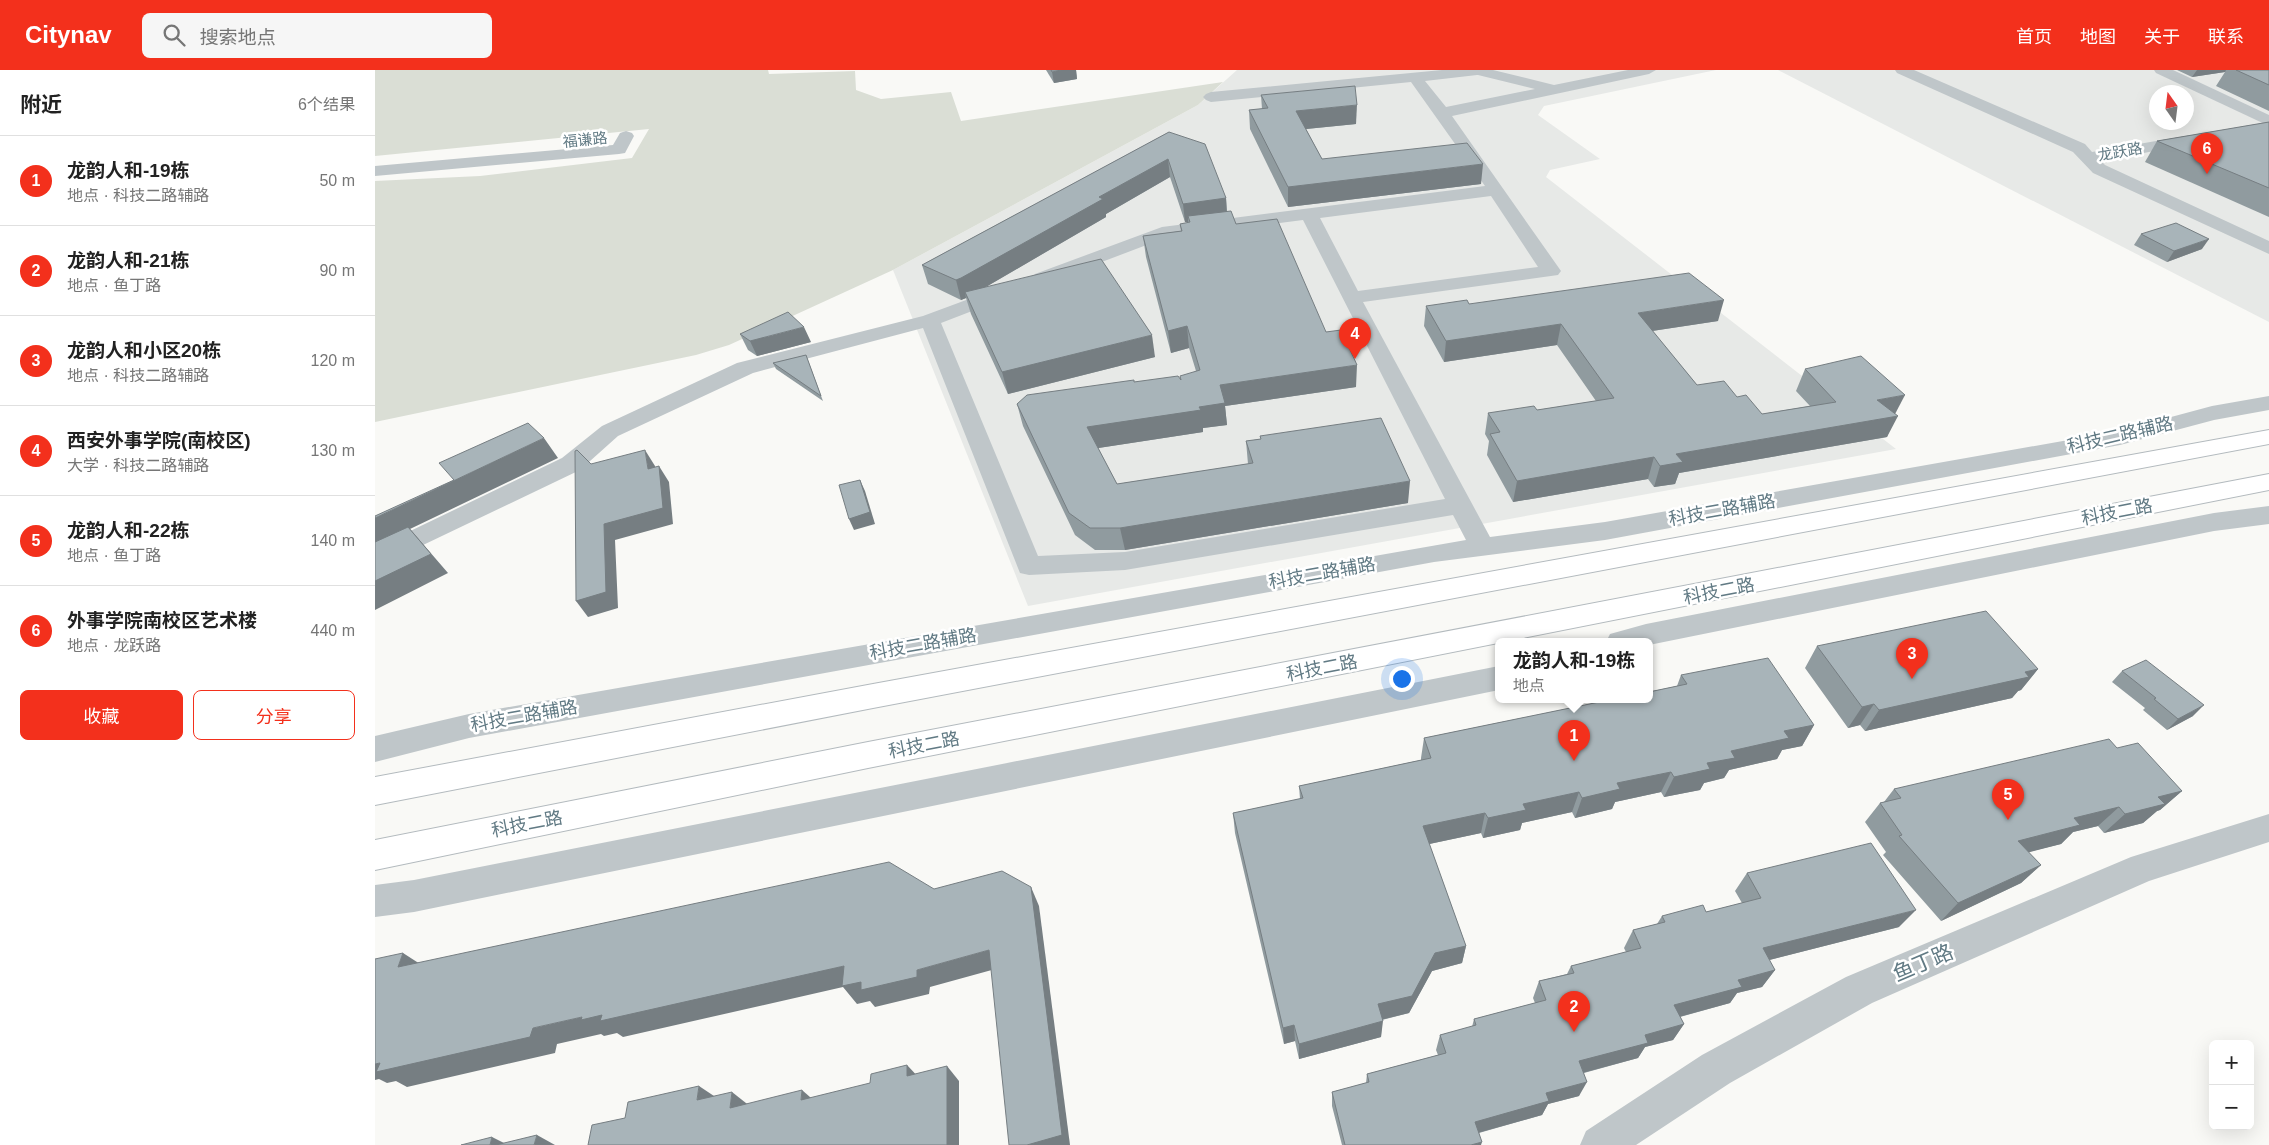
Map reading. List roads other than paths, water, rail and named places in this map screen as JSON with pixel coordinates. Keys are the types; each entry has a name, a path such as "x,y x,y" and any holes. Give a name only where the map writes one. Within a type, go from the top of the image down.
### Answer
{"main road":[{"path":"375,791 903,690 2269,437"},
{"name":"科技二路","path":"375,855 868,755 2269,482"}],"street":[{"path":"1442,113 1649,70"},
{"path":"1902,70 2079,148 2099,169 2269,248"},
{"path":"2161,70 2269,121"},
{"path":"1211,97 1476,71 1556,90"},
{"path":"1351,298 1551,271 1415,77"},
{"path":"2189,84 2216,80"},
{"path":"2250,129 2269,126"},
{"name":"福谦路","path":"375,163 627,136 619,149 375,170"},
{"name":"龙跃路","path":"2089,158 2203,138"},
{"path":"375,559 571,464 610,431 745,368 930,320 1161,233 1496,190"},
{"path":"1309,214 1351,298 1483,546"},
{"path":"930,320 1029,566 1125,560 1462,505"},
{"name":"科技二路辅路","path":"375,749 469,726 1434,553 1605,531 2120,438 2212,414 2269,403"},
{"path":"1637,638 2205,524 2269,515"},
{"path":"375,901 414,896 1495,679"},
{"name":"鱼丁路","path":"1600,1145 1716,1069 1859,990 2143,868 2269,828"}],"place":[{"name":"外事学院南校区艺术楼","path":"2207,174"},
{"name":"西安外事学院(南校区)","path":"1355,359"},
{"name":"龙韵人和小区20栋","path":"1912,679"},
{"name":"龙韵人和-19栋","path":"1574,761"},
{"name":"龙韵人和-22栋","path":"2008,820"},
{"name":"龙韵人和-21栋","path":"1574,1032"}]}
